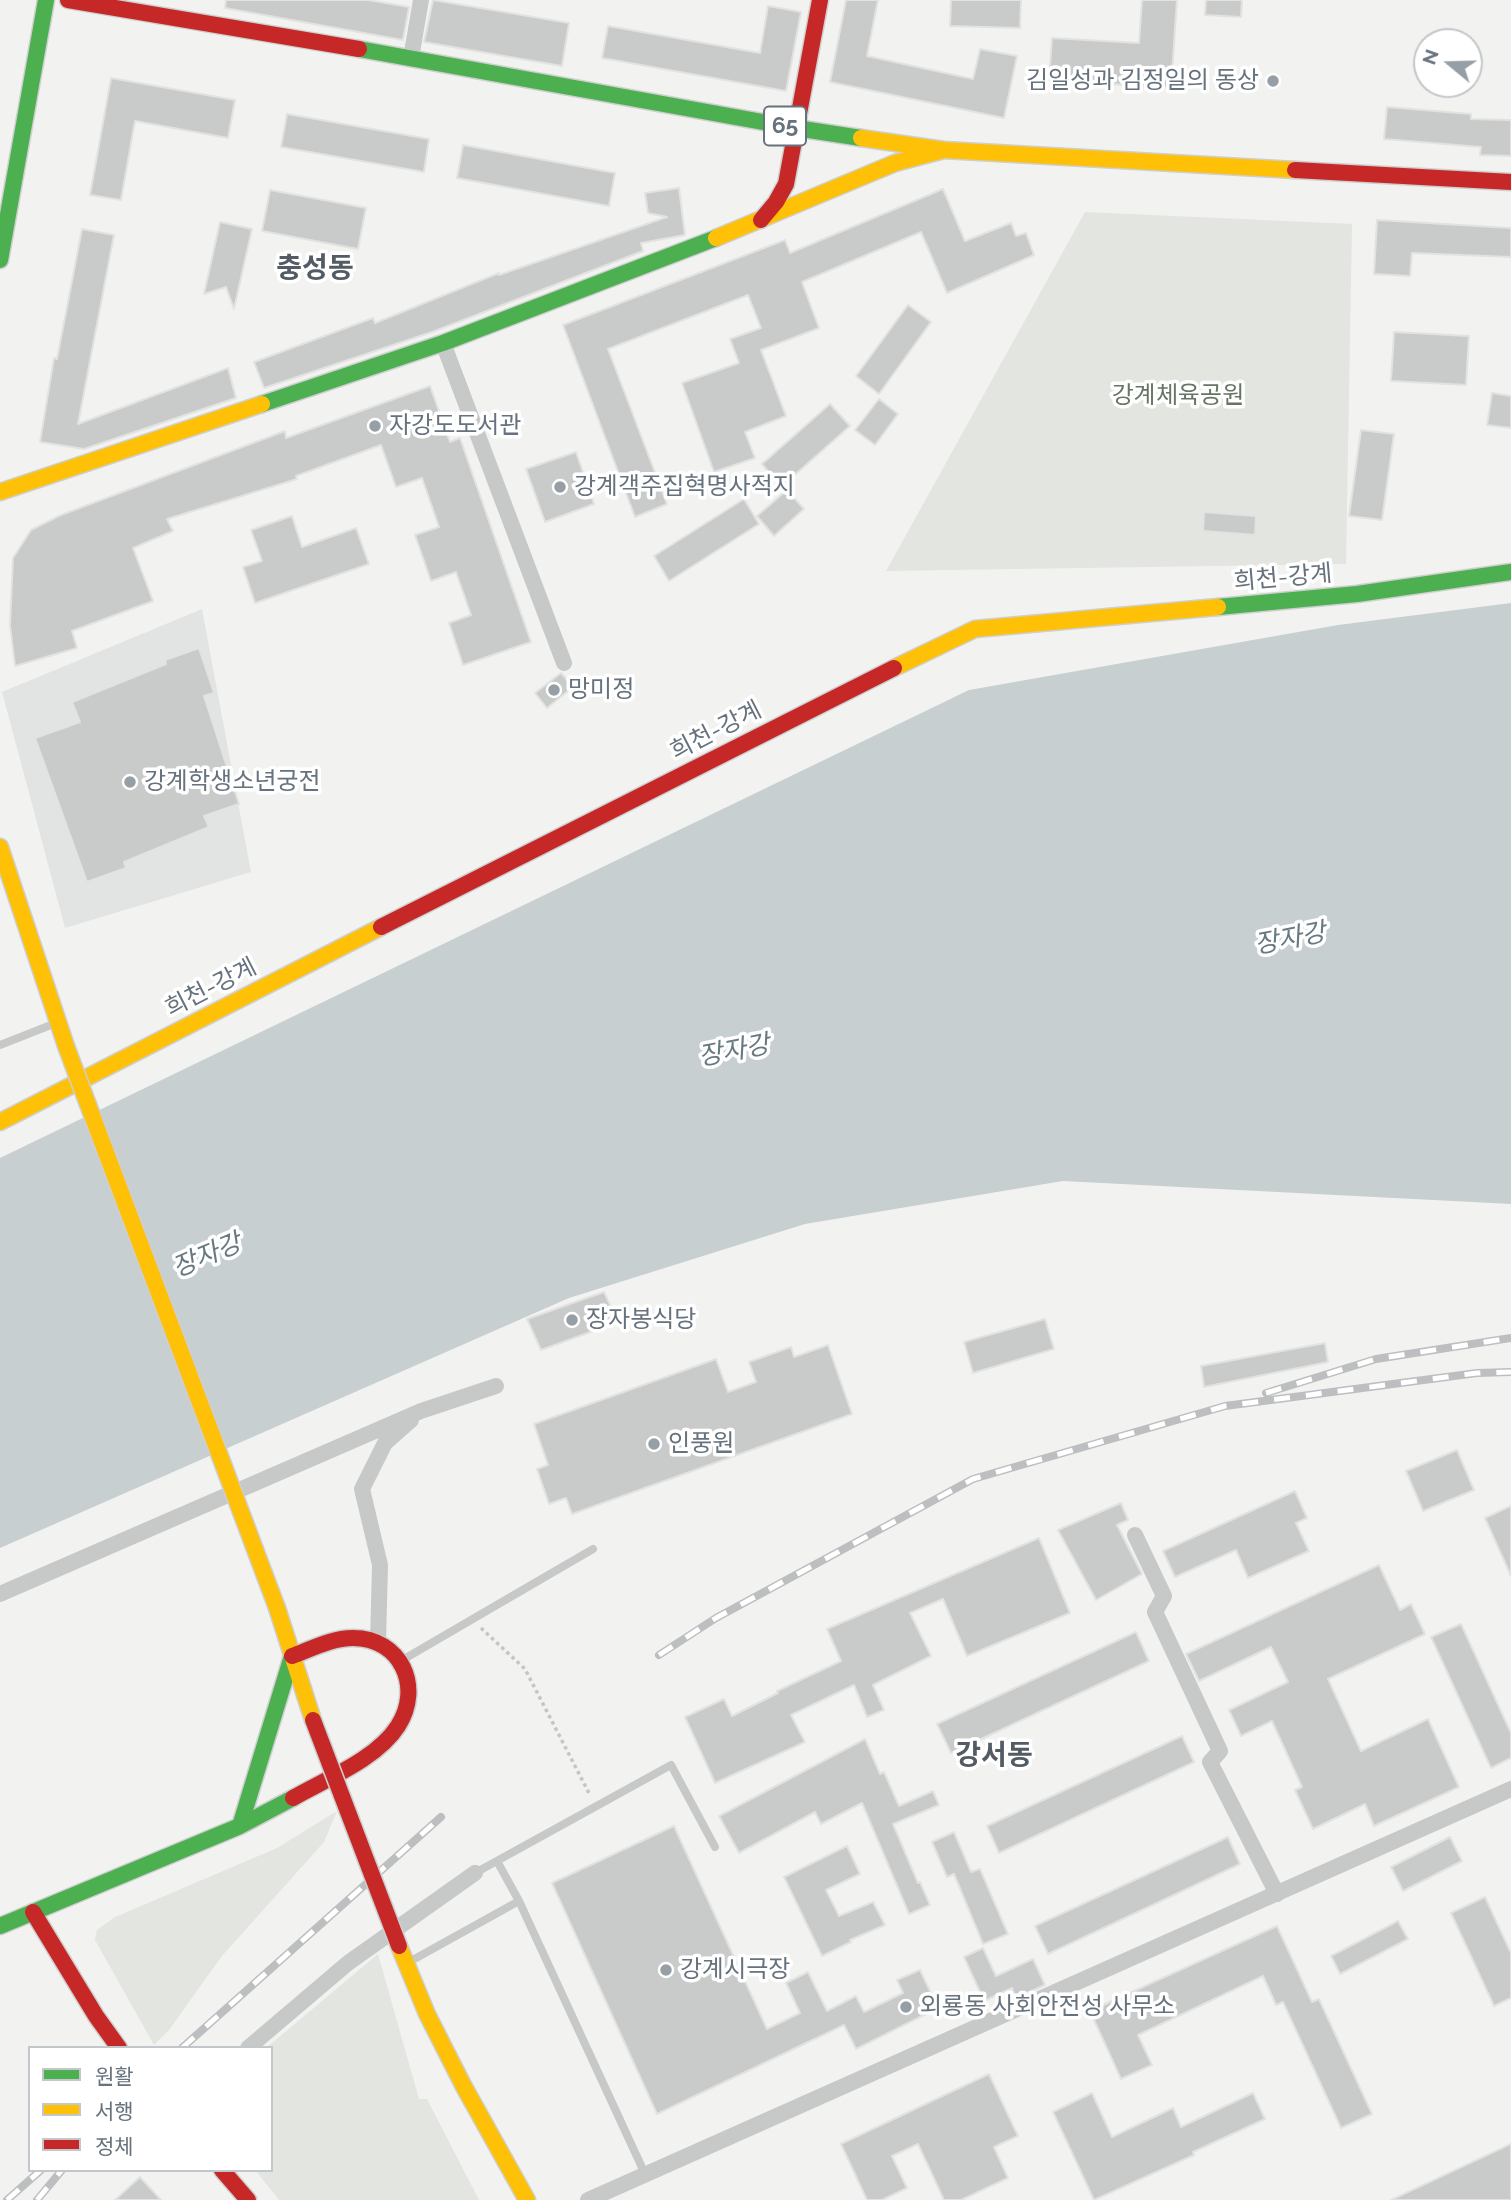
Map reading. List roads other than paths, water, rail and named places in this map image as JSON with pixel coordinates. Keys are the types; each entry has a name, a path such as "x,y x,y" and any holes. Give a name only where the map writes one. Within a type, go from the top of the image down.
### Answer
{"main road":[{"path":"0,260 46,0"},
{"name":"65","path":"68,0 157,8 411,58 796,128 944,150 1511,182"},
{"path":"760,221 776,202 786,184 820,0"},
{"path":"0,492 443,343 760,221 894,163 944,150"},
{"name":"희천-강계","path":"0,1122 832,697 975,629 1357,594 1511,572"},
{"path":"0,847 66,1046 277,1608 313,1720 398,1946 427,2014 527,2200"},
{"path":"0,1926 271,1811 351,1765 387,1740 400,1724 410,1700 408,1678 392,1649 378,1642 355,1638 332,1641 291,1656"},
{"path":"240,1826 291,1656"},
{"path":"33,1912 117,2046"},
{"path":"224,2172 248,2200"}],"street":[{"path":"411,58 421,0"},
{"path":"443,343 564,663"},
{"path":"0,1594 421,1411 496,1386"},
{"path":"378,1642 380,1566 362,1489 386,1443 421,1411"},
{"path":"1135,1535 1164,1595 1155,1612 1220,1751 1210,1762 1277,1894"},
{"path":"588,2200 1510,1793"},
{"path":"250,2046 348,1963 475,1873"}],"lane":[{"path":"0,1045 59,1022"},
{"path":"401,1661 593,1549"},
{"path":"475,1873 671,1765 715,1847"},
{"path":"497,1861 519,1901 645,2174"},
{"path":"406,1964 519,1901"}],"water":[{"name":"장자강","path":"1511,603 1511,1204 1063,1181 805,1224 569,1298 0,1548 0,1158 969,690 1338,625"}],"railway":[{"path":"1266,1393 1376,1359 1511,1338"},
{"path":"659,1655 716,1618 973,1479 1225,1406 1477,1373 1511,1372"},
{"path":"184,2046 441,1817"},
{"path":"7,2200 39,2172"},
{"path":"37,2200 60,2172"}],"place":[{"name":"김일성과 김정일의 동상","path":"1273,81"},
{"name":"자강도도서관","path":"375,426"},
{"name":"강계객주집혁명사적지","path":"560,487"},
{"name":"망미정","path":"554,690"},
{"name":"강계학생소년궁전","path":"130,782"},
{"name":"장자봉식당","path":"572,1320"},
{"name":"인풍원","path":"654,1444"},
{"name":"강계시극장","path":"666,1970"},
{"name":"외룡동 사회안전성 사무소","path":"906,2007"}],"district":[{"name":"충성동","path":"315,269"},
{"name":"강서동","path":"994,1756"}],"park label":[{"name":"강계체육공원","path":"1178,396"}]}
